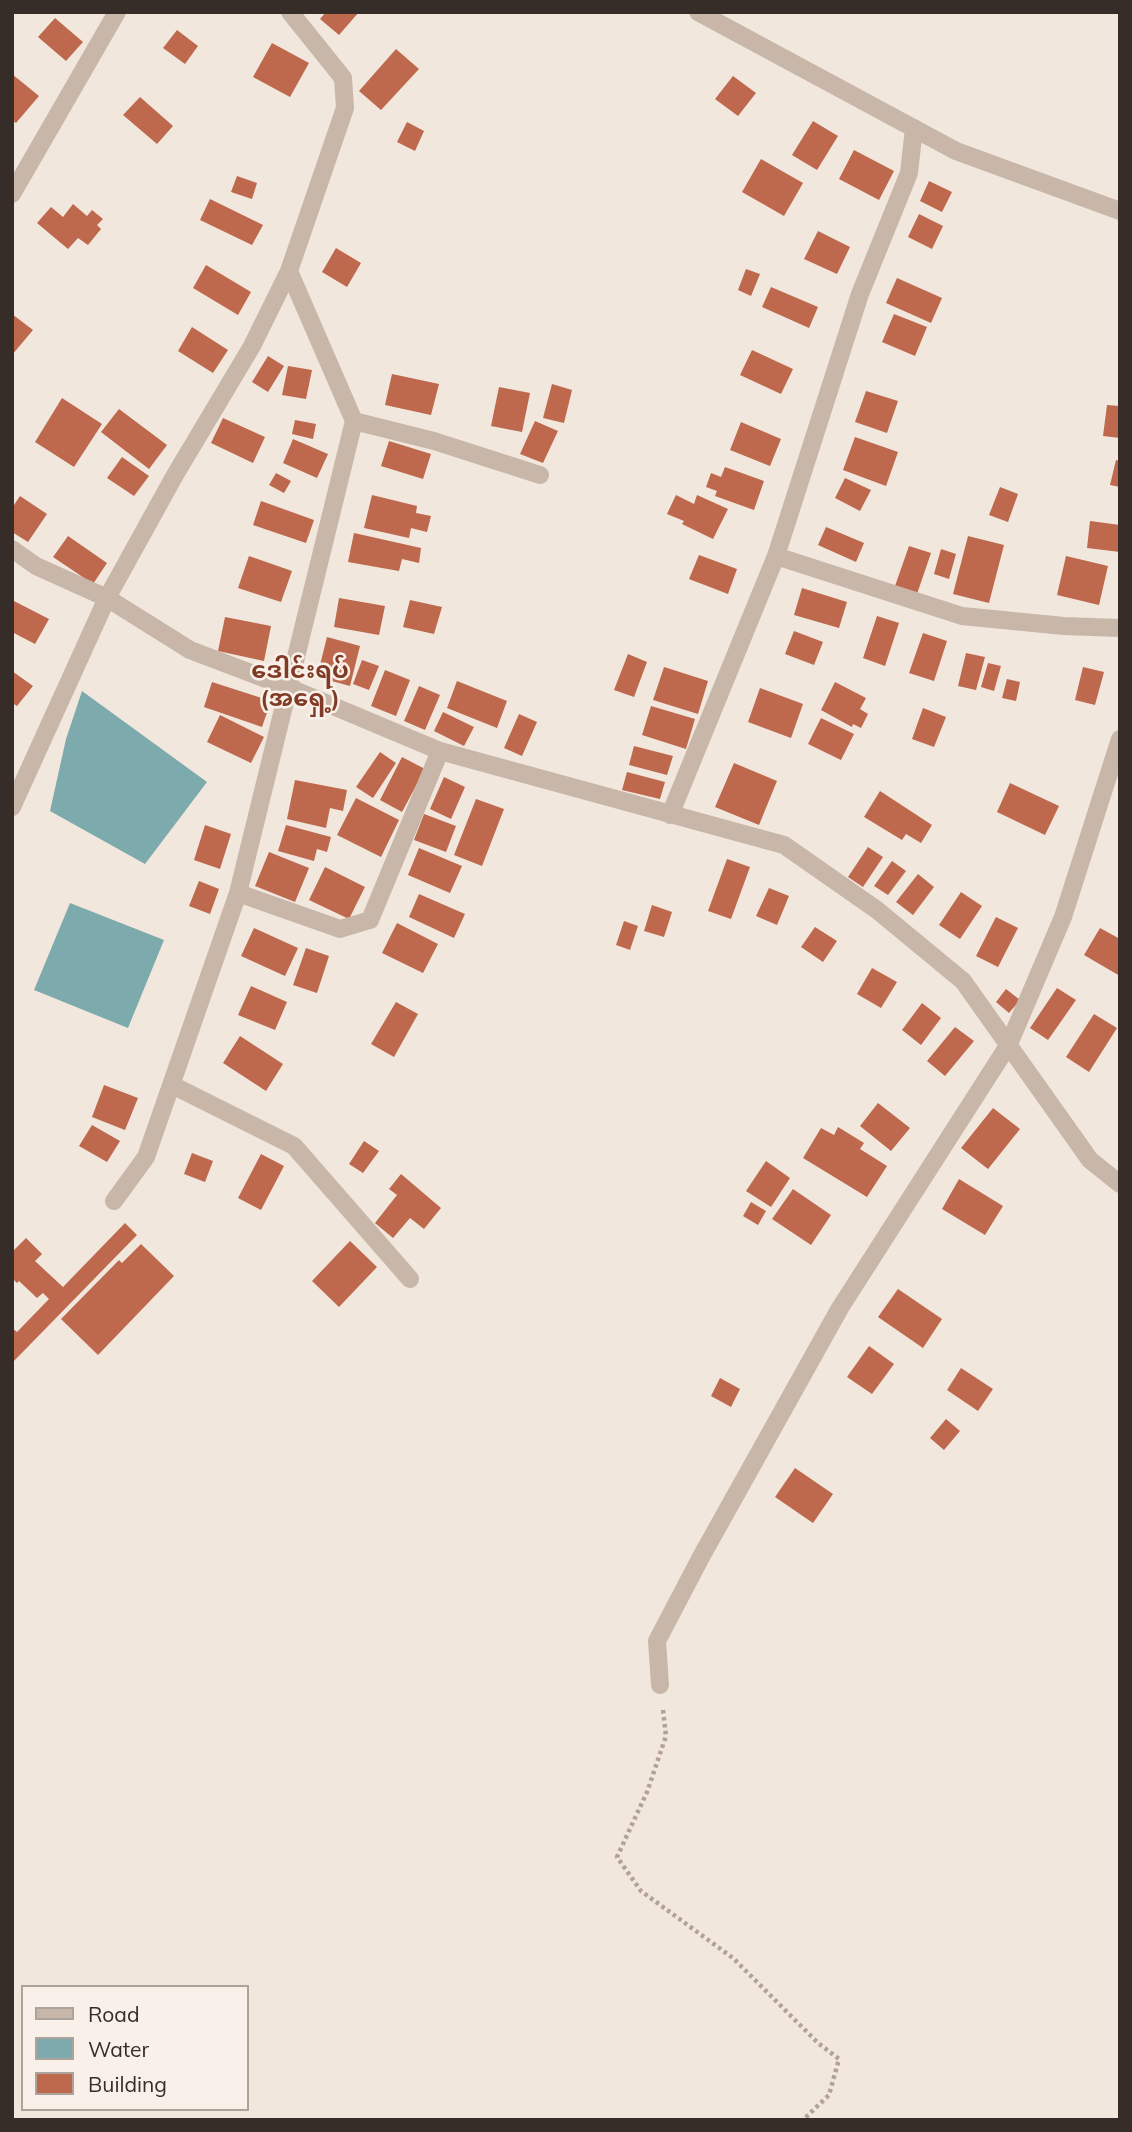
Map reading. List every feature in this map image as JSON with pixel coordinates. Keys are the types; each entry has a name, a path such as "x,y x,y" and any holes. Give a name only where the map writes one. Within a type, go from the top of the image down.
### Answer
{"street":[{"path":"12,194 117,12"},
{"path":"12,807 107,598 252,346 289,271 345,108 343,78 290,12"},
{"path":"698,12 956,151 1120,211"},
{"path":"670,815 776,556 860,295 909,173 914,128"},
{"path":"114,1201 146,1157 238,893 354,421 289,271"},
{"path":"354,421 434,441 540,475"},
{"path":"12,550 36,566 107,598 190,650 290,688 440,751 784,845 877,910 963,981 1090,1160 1120,1184"},
{"path":"776,556 962,616 1064,626 1120,628"},
{"path":"660,1685 657,1641 720,1521 840,1307 1009,1044 1063,917 1120,740"},
{"path":"238,893 341,929 370,920 440,751"},
{"path":"172,1085 294,1146 410,1279"}],"path":[{"path":"660,1685 666,1736 646,1792 617,1857 641,1891 733,1958 818,2043 839,2059 829,2095 803,2120"}],"water":[{"path":"82,691 207,782 145,864 50,811 66,739"},
{"path":"70,903 164,940 128,1028 34,990"}],"building":[{"path":"326,12 359,12 339,35 320,19"},
{"path":"55,18 83,42 66,61 38,37"},
{"path":"177,30 198,46 185,64 163,48"},
{"path":"272,43 309,63 290,97 253,77"},
{"path":"396,49 419,69 381,110 359,91"},
{"path":"12,74 39,96 16,123 12,120"},
{"path":"733,76 756,93 738,116 715,99"},
{"path":"140,97 173,126 157,144 123,115"},
{"path":"813,121 838,136 817,170 792,155"},
{"path":"407,122 424,131 415,151 397,142"},
{"path":"854,150 894,171 879,200 839,179"},
{"path":"761,159 803,183 784,216 742,192"},
{"path":"237,176 257,183 252,199 231,192"},
{"path":"929,181 952,192 942,212 920,201"},
{"path":"210,199 263,225 252,245 200,220"},
{"path":"73,204 87,216 92,210 103,219 97,225 101,229 88,245 78,238 68,249 37,223 51,207 63,217"},
{"path":"919,214 943,226 932,249 908,237"},
{"path":"818,231 850,247 837,274 804,259"},
{"path":"336,248 361,263 347,287 322,272"},
{"path":"206,265 251,292 238,315 193,288"},
{"path":"746,269 760,274 751,296 738,290"},
{"path":"897,278 942,298 931,323 886,303"},
{"path":"771,287 818,307 809,328 762,307"},
{"path":"12,314 33,330 12,355"},
{"path":"894,314 927,327 915,356 882,342"},
{"path":"192,327 228,350 213,373 178,351"},
{"path":"752,350 793,369 781,394 740,375"},
{"path":"268,356 284,366 268,392 252,382"},
{"path":"288,366 312,370 306,399 282,395"},
{"path":"392,374 439,384 431,415 385,405"},
{"path":"552,384 572,390 564,423 543,418"},
{"path":"499,387 530,393 522,432 491,426"},
{"path":"866,391 898,401 887,433 855,422"},
{"path":"62,398 102,424 74,467 35,442"},
{"path":"1107,405 1120,406 1120,438 1103,436"},
{"path":"119,409 167,445 149,469 101,432"},
{"path":"223,418 265,437 253,463 211,443"},
{"path":"295,420 316,424 313,439 292,434"},
{"path":"535,421 558,431 543,463 520,454"},
{"path":"741,422 781,439 770,466 730,450"},
{"path":"855,437 898,452 886,486 843,470"},
{"path":"293,439 328,454 317,478 283,463"},
{"path":"389,441 431,454 423,479 381,466"},
{"path":"122,457 149,476 134,496 107,478"},
{"path":"1116,460 1120,461 1120,487 1110,485"},
{"path":"725,467 764,481 754,510 715,496 717,491 706,487 711,473 721,477"},
{"path":"276,473 291,481 284,493 269,485"},
{"path":"845,478 871,490 860,511 835,498"},
{"path":"1000,487 1018,494 1008,522 989,515"},
{"path":"372,495 417,506 416,513 431,516 427,532 411,528 409,538 364,528"},
{"path":"676,495 694,504 697,495 728,509 713,539 667,514"},
{"path":"20,496 47,514 28,542 12,532 12,508"},
{"path":"261,501 314,520 306,543 253,525"},
{"path":"1090,521 1120,525 1120,552 1087,548"},
{"path":"826,527 864,543 856,562 818,545"},
{"path":"354,533 421,548 419,563 402,559 399,571 348,562"},
{"path":"68,536 107,563 93,584 53,557"},
{"path":"968,536 1004,545 989,603 953,594"},
{"path":"909,546 931,553 917,594 895,586"},
{"path":"941,549 956,554 949,579 934,574"},
{"path":"699,555 737,569 728,594 689,579"},
{"path":"249,556 292,571 281,602 238,588"},
{"path":"1066,556 1108,566 1099,605 1057,595"},
{"path":"802,588 847,602 839,628 794,615"},
{"path":"339,598 385,606 379,635 334,627"},
{"path":"12,600 49,619 35,644 12,632"},
{"path":"410,600 442,607 434,634 403,627"},
{"path":"877,616 899,623 885,666 863,658"},
{"path":"225,617 271,626 264,661 218,651"},
{"path":"794,631 823,642 814,665 785,654"},
{"path":"923,633 947,641 934,681 909,673"},
{"path":"327,637 360,646 350,686 317,677"},
{"path":"966,653 985,657 976,690 958,686"},
{"path":"628,654 647,662 634,697 614,690"},
{"path":"362,660 379,666 369,690 353,684"},
{"path":"988,663 1001,666 994,691 981,687"},
{"path":"664,667 708,681 698,714 653,700"},
{"path":"1083,667 1104,672 1095,705 1075,700"},
{"path":"385,670 410,680 396,716 371,706"},
{"path":"12,671 33,686 17,706 12,703"},
{"path":"1007,679 1020,682 1016,701 1002,698"},
{"path":"457,681 507,701 497,728 447,708"},
{"path":"212,682 271,701 262,727 204,707"},
{"path":"835,682 866,698 860,709 868,714 861,728 853,724 852,727 821,710"},
{"path":"419,686 440,695 425,730 404,721"},
{"path":"760,688 803,704 791,738 748,722"},
{"path":"651,706 695,719 686,749 642,735"},
{"path":"923,708 946,717 934,747 912,739"},
{"path":"443,712 474,727 464,746 434,731"},
{"path":"519,714 537,722 522,756 504,748"},
{"path":"220,715 264,737 251,763 207,742"},
{"path":"821,718 854,734 841,760 808,744"},
{"path":"634,746 673,756 667,775 629,765"},
{"path":"380,752 396,763 373,798 356,787"},
{"path":"402,757 425,769 402,812 380,800"},
{"path":"734,763 777,781 759,825 715,807"},
{"path":"627,772 665,782 660,799 622,790"},
{"path":"444,777 465,787 451,819 430,809"},
{"path":"295,780 347,790 343,811 330,808 326,828 287,819"},
{"path":"1010,783 1059,806 1045,835 997,812"},
{"path":"880,791 932,825 921,843 906,834 902,840 864,817"},
{"path":"356,798 399,820 381,857 337,835"},
{"path":"476,799 504,809 482,866 454,855"},
{"path":"424,814 456,826 446,852 414,840"},
{"path":"205,825 231,834 220,869 194,860"},
{"path":"286,825 331,837 327,852 317,849 314,861 278,851"},
{"path":"868,847 883,857 863,887 848,877"},
{"path":"419,848 462,866 450,893 408,875"},
{"path":"269,852 309,868 295,902 255,886"},
{"path":"727,859 750,867 731,919 708,911"},
{"path":"892,861 906,871 888,895 874,886"},
{"path":"325,867 365,887 349,919 309,900"},
{"path":"918,874 934,887 913,915 896,902"},
{"path":"199,881 219,889 210,914 189,906"},
{"path":"769,888 789,896 777,925 756,916"},
{"path":"961,892 982,906 960,939 939,925"},
{"path":"419,894 465,914 454,938 409,917"},
{"path":"652,905 672,912 664,937 644,931"},
{"path":"996,917 1018,928 998,967 976,956"},
{"path":"624,921 638,926 630,950 616,945"},
{"path":"397,923 438,944 423,973 382,953"},
{"path":"815,927 837,941 823,962 801,947"},
{"path":"254,928 298,948 285,976 241,956"},
{"path":"1100,928 1120,939 1120,976 1084,955"},
{"path":"306,948 329,956 317,993 293,985"},
{"path":"872,968 897,982 881,1008 857,994"},
{"path":"251,986 287,1002 275,1030 238,1015"},
{"path":"1057,988 1076,1000 1048,1040 1030,1028"},
{"path":"1006,989 1020,1000 1009,1013 996,1002"},
{"path":"396,1002 418,1014 394,1057 371,1044"},
{"path":"922,1003 941,1018 921,1045 902,1030"},
{"path":"1094,1014 1117,1028 1089,1072 1066,1057"},
{"path":"955,1027 974,1041 945,1076 927,1061"},
{"path":"240,1036 283,1064 266,1091 223,1063"},
{"path":"104,1085 138,1098 125,1130 92,1117"},
{"path":"878,1103 910,1128 891,1151 860,1126"},
{"path":"993,1108 1020,1129 988,1169 961,1148"},
{"path":"92,1125 120,1141 107,1162 79,1146"},
{"path":"838,1127 864,1143 860,1149 887,1166 867,1197 803,1158 821,1128 834,1135"},
{"path":"364,1141 379,1151 363,1173 349,1164"},
{"path":"192,1153 213,1161 205,1182 184,1174"},
{"path":"261,1154 284,1166 261,1210 238,1198"},
{"path":"766,1161 790,1178 771,1207 746,1191"},
{"path":"401,1174 441,1208 424,1229 410,1218 393,1238 375,1223 397,1195 389,1189"},
{"path":"959,1179 1003,1206 985,1235 942,1209"},
{"path":"793,1189 831,1215 811,1245 772,1219"},
{"path":"751,1202 766,1211 758,1225 743,1216"},
{"path":"125,1223 137,1235 12,1363 12,1328 17,1332 49,1299 43,1293 37,1298 12,1278 12,1252 26,1238 42,1254 35,1261 63,1287"},
{"path":"350,1241 377,1267 339,1307 312,1281"},
{"path":"141,1244 174,1276 98,1355 61,1319 119,1260 122,1263"},
{"path":"898,1289 942,1319 923,1348 878,1317"},
{"path":"869,1346 894,1364 872,1394 847,1377"},
{"path":"961,1368 993,1389 978,1411 947,1390"},
{"path":"720,1378 740,1389 731,1407 711,1396"},
{"path":"946,1419 960,1431 944,1450 930,1438"},
{"path":"795,1468 833,1494 813,1523 775,1497"}],"district":[{"name":"ဒေါင်းရပ် (အရှေ့)","path":"300,685"}]}
